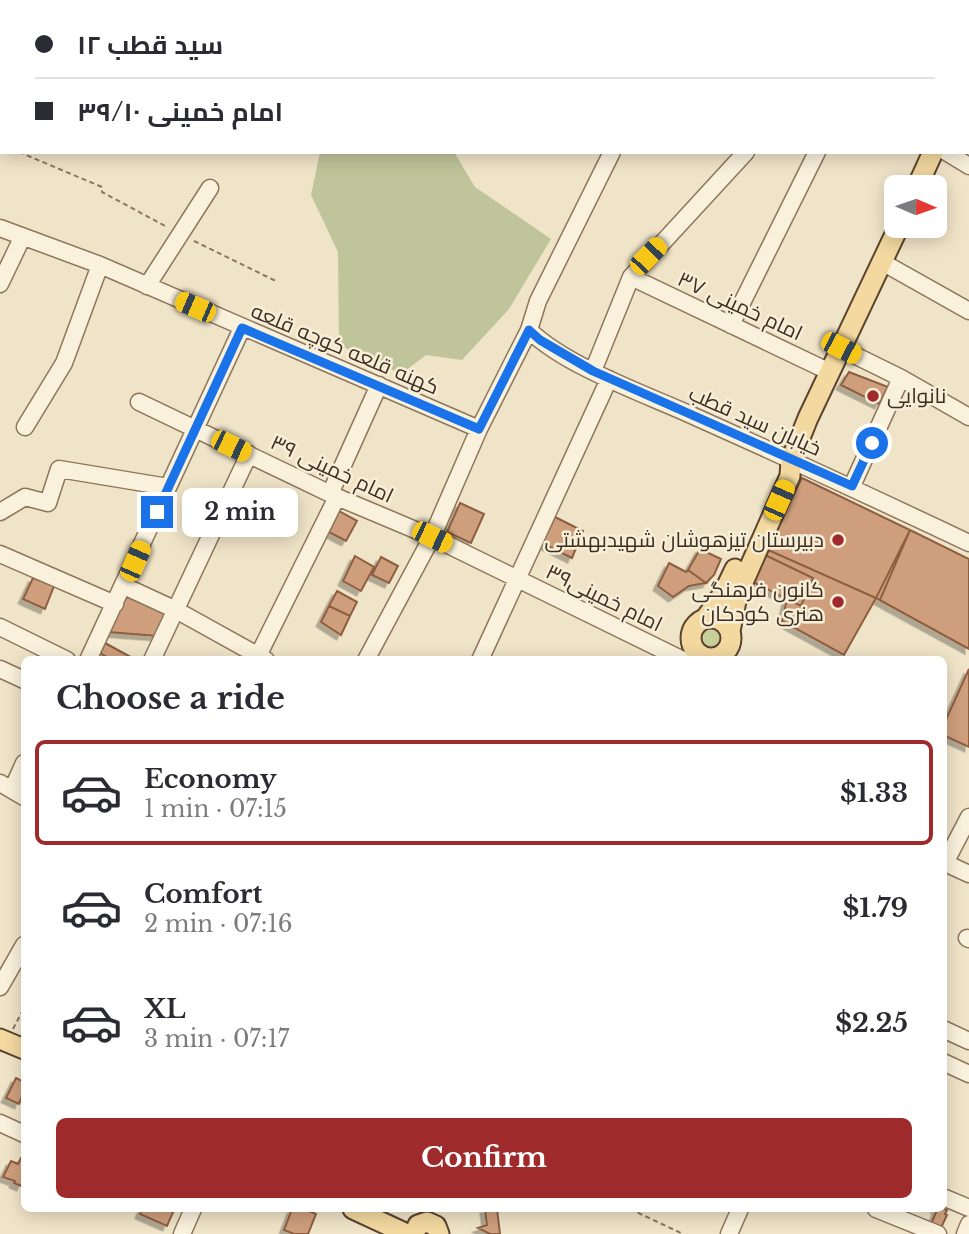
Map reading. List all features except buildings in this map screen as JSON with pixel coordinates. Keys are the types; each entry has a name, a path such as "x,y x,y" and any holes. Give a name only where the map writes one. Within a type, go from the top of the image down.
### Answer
{"main road":[{"path":"922,175 932,154"},
{"path":"718,656 729,647 737,596 790,477 791,460 893,238"},
{"path":"686,656 695,627 705,619 723,594 780,471 791,460"},
{"path":"705,619 722,621 730,631"},
{"path":"691,639 692,645 706,656"},
{"path":"2,1045 21,1048"},
{"path":"2,1045 21,1061"},
{"path":"365,1212 428,1228"},
{"path":"386,1212 428,1228"},
{"path":"428,1228 441,1212"}],"street":[{"path":"368,656 432,537 479,429 529,330 538,302 611,154"},
{"path":"593,371 631,277 744,154"},
{"path":"730,325 816,154"},
{"path":"949,154 969,166"},
{"path":"147,286 210,188"},
{"name":"کهنه قلعه کوچه قلعه","path":"0,228 100,265 479,429"},
{"path":"0,284 22,238"},
{"path":"882,262 969,311"},
{"path":"25,427 64,363 100,265"},
{"name":"امام خمینی ۳۷","path":"631,277 830,372"},
{"path":"90,656 242,328"},
{"name":"خیابان سید قطب","path":"529,330 540,340 609,379 968,540"},
{"path":"841,348 969,417"},
{"path":"852,486 901,378"},
{"path":"482,656 609,379"},
{"path":"263,656 334,496 379,386"},
{"name":"امام خمینی ۳۹","path":"139,401 334,496 432,537"},
{"path":"154,656 249,454"},
{"path":"0,512 25,498 48,503 59,469 168,487"},
{"name":"امام خمینی۳۹","path":"432,537 677,656"},
{"path":"0,554 115,604"},
{"path":"124,586 176,610 258,656"},
{"path":"0,627 59,656"},
{"path":"0,669 21,679"},
{"path":"12,790 21,770"},
{"path":"947,857 969,817"},
{"path":"947,864 969,874"},
{"path":"0,987 21,950"},
{"path":"947,1031 969,1041"},
{"path":"947,1064 969,1074"},
{"path":"0,1124 21,1133"},
{"path":"947,1199 969,1208"},
{"path":"182,1234 193,1212"},
{"path":"729,1234 739,1212"},
{"path":"882,1212 915,1230 938,1234"},
{"path":"915,1230 921,1212"},
{"path":"965,1234 969,1224"}],"path":[{"path":"24,154 102,187 102,192 278,282"},
{"path":"2,1045 21,1013"},
{"path":"636,1212 683,1234"}],"green space":[{"path":"320,154 455,154 475,187 551,239 509,309 462,360 426,355 401,374 339,345 338,252 311,195"},
{"path":"711,624 721,628 725,638 721,648 711,652 701,648 697,638 701,628"}],"place":[{"name":"نانوایی","path":"873,396"},
{"name":"دبیرستان تیزهوشان شهیدبهشتی","path":"838,540"},
{"name":"کانون فرهنگی هنری کودکان","path":"838,602"}],"route":[{"path":"157,512 242,328 479,429 529,330 540,340 593,371 852,486 872,443"}]}
